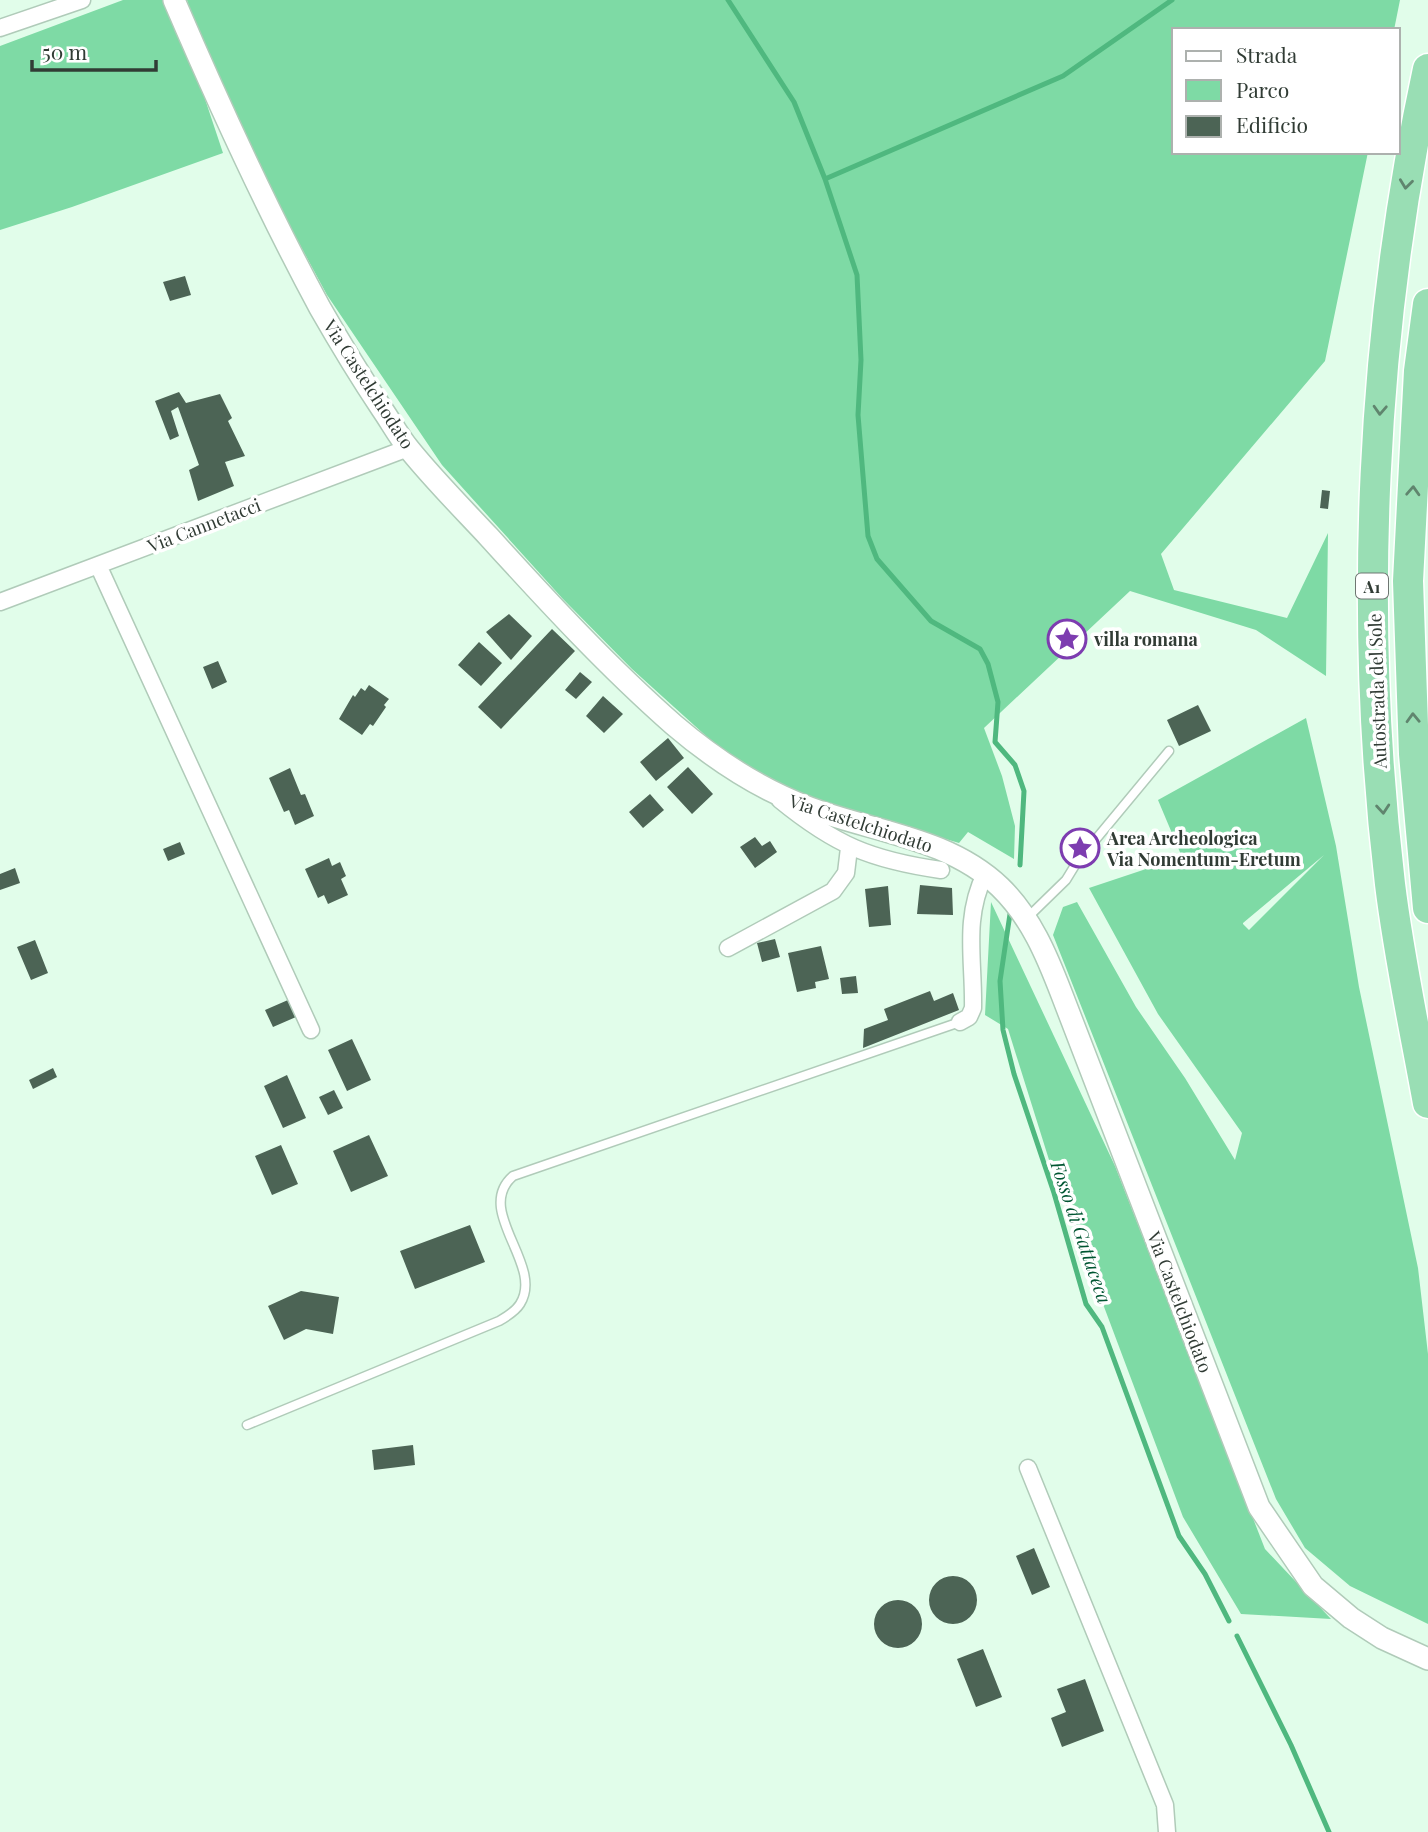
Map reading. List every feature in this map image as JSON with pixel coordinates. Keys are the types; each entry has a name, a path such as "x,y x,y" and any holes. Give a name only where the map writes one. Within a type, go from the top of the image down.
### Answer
{"highway":[{"name":"Autostrada del Sole","path":"1428,69 1409,155 1382,368 1372,581 1378,747 1390,885 1428,1103"},
{"name":"Autostrada del Sole","path":"1428,304 1419,371 1408,581 1414,754 1428,908"}],"street":[{"path":"0,28 82,0"},
{"name":"Via Castelchiodato","path":"174,0 224,115 298,267 345,353 408,448 551,605 636,690 707,751 766,789 828,815 940,849 985,874 1027,918 1058,984 1259,1507 1313,1586 1372,1632 1428,1659"},
{"name":"Via Cannetacci","path":"0,602 408,448"},
{"path":"98,565 311,1030"},
{"path":"766,789 818,830 849,848 886,861 941,870"},
{"path":"728,948 833,891 846,873 849,848"},
{"path":"960,1022 969,1017 973,1008 971,923 973,905 985,874"},
{"path":"1028,1468 1165,1805 1167,1832"}],"lane":[{"path":"1027,918 1066,880 1077,862 1169,751"},
{"path":"247,1425 499,1321 514,1311 523,1297 524,1282 499,1202 502,1188 513,1176 960,1022"}],"green space":[{"path":"123,0 166,0 202,90 223,153 0,230 0,46"},
{"path":"187,0 1400,0 1394,28 1172,28 1172,154 1368,154 1325,361 1161,554 1174,590 1287,618 1328,533 1326,676 1256,630 1130,591 984,728 1002,776 1015,826 1014,859 968,832 959,843 809,798 750,767 716,745 632,669 562,598 442,465 327,295 279,206 195,26"},
{"path":"1306,718 1336,846 1359,987 1418,1268 1428,1354 1428,1624 1350,1586 1305,1548 1276,1499 1053,935 1063,907 1077,902 1136,1007 1185,1078 1235,1160 1242,1133 1158,1014 1089,888 1182,857 1158,800","holes":["1324,855 1249,930 1243,923"]},
{"path":"991,902 1115,1166 1265,1549 1331,1619 1241,1614 1183,1517 1050,1163 1008,1029 985,1015"}],"building":[{"path":"185,276 191,295 170,301 163,282"},
{"path":"179,392 186,403 220,394 232,418 228,421 245,456 225,462 234,486 198,501 189,470 199,465 178,407 171,411 179,436 170,440 155,401"},
{"path":"1322,490 1330,491 1328,509 1320,508"},
{"path":"509,614 532,636 511,660 486,632"},
{"path":"552,629 575,651 501,729 478,707"},
{"path":"479,642 502,663 481,686 458,665"},
{"path":"218,661 227,682 212,689 203,667"},
{"path":"580,672 592,682 576,699 565,690"},
{"path":"369,685 389,699 373,726 370,724 362,735 339,719 353,695 355,697 361,688 365,691"},
{"path":"603,696 623,714 604,733 586,716"},
{"path":"1198,705 1211,731 1179,746 1167,720"},
{"path":"668,738 684,758 656,781 640,762"},
{"path":"688,767 713,794 692,814 667,787"},
{"path":"290,768 301,795 305,794 314,816 295,825 289,810 284,812 269,778"},
{"path":"650,794 664,810 643,828 629,812"},
{"path":"755,837 762,846 770,841 777,852 755,868 740,847"},
{"path":"180,842 185,854 168,861 163,849"},
{"path":"329,858 332,866 340,862 346,876 341,879 348,895 328,904 324,895 318,898 305,869"},
{"path":"15,868 20,883 0,890 0,874"},
{"path":"920,885 952,888 953,915 917,914"},
{"path":"888,886 891,925 869,927 865,889"},
{"path":"775,939 780,957 762,962 757,943"},
{"path":"35,940 48,973 31,980 17,947"},
{"path":"821,946 829,979 815,982 816,988 797,992 788,953"},
{"path":"856,976 858,993 842,994 840,978"},
{"path":"930,991 934,1001 953,993 959,1010 863,1048 864,1029 888,1020 884,1009"},
{"path":"288,1000 296,1017 273,1027 265,1010"},
{"path":"352,1039 371,1080 347,1091 328,1050"},
{"path":"53,1068 57,1077 33,1089 29,1080"},
{"path":"287,1075 306,1118 283,1128 264,1086"},
{"path":"334,1090 343,1108 328,1115 319,1097"},
{"path":"369,1135 388,1176 351,1192 333,1151"},
{"path":"281,1145 298,1184 272,1195 255,1156"},
{"path":"470,1225 485,1262 415,1289 400,1251"},
{"path":"301,1291 339,1297 333,1334 306,1329 284,1340 268,1306"},
{"path":"413,1445 415,1465 374,1470 372,1450"},
{"path":"1034,1548 1050,1587 1032,1595 1016,1556"},
{"path":"953,1576 970,1583 977,1600 970,1617 953,1624 936,1617 929,1600 936,1583"},
{"path":"898,1600 915,1607 922,1624 915,1641 898,1648 881,1641 874,1624 881,1607"},
{"path":"983,1649 1002,1697 976,1707 957,1659"},
{"path":"1085,1679 1104,1731 1062,1747 1051,1718 1066,1712 1057,1689"}],"waterway":[{"path":"728,0 794,102 825,179 857,275 861,360 858,415 868,536 877,559 931,621 980,649 988,664 998,702 995,742 1015,765 1024,791 1020,865"},
{"path":"825,179 1063,76 1172,0"},
{"name":"Fosso di Gattaceca","path":"1010,914 1000,981 1003,1030 1014,1074 1054,1193 1086,1304 1102,1327 1179,1536 1205,1574 1229,1621"},
{"name":"Fosso di Gattaceca","path":"1237,1636 1291,1745 1329,1832"}],"place":[{"name":"villa romana","path":"1067,639"},
{"name":"Area Archeologica Via Nomentum-Eretum","path":"1080,848"}]}
